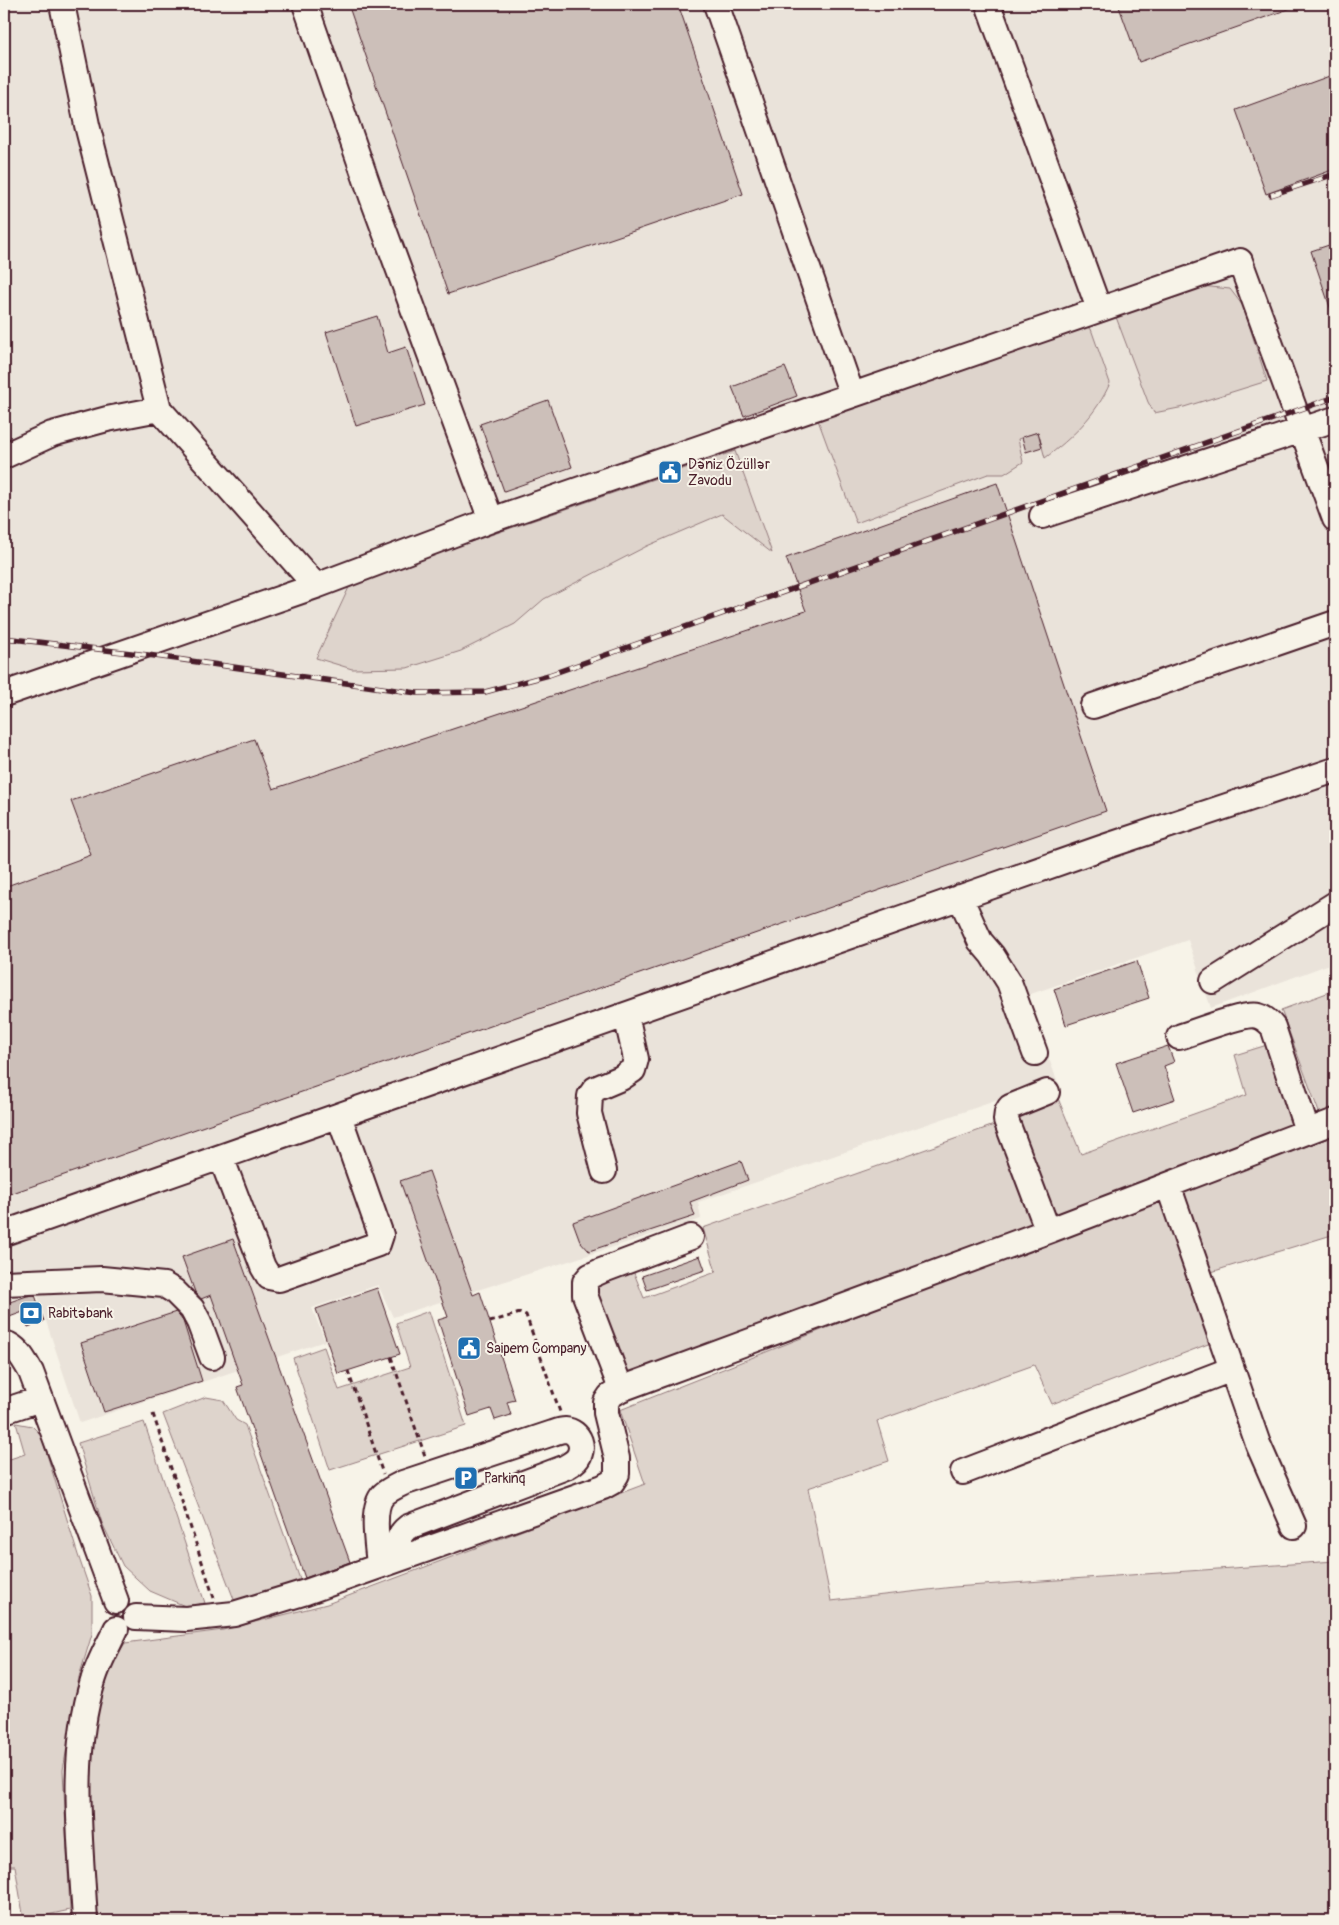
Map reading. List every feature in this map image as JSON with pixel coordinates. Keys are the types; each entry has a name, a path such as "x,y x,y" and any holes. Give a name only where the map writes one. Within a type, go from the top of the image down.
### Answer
{"street":[{"path":"62,4 87,125 159,409 316,586"},
{"path":"305,4 372,197 491,520"},
{"path":"716,4 852,395"},
{"path":"988,4 1099,309"},
{"path":"4,694 316,586 491,520 1240,261 1335,519"},
{"path":"4,456 52,434 107,419 159,409"},
{"path":"1042,516 1335,419"},
{"path":"1093,706 1335,623"},
{"path":"4,1233 960,897 1335,770"},
{"path":"960,897 980,941 992,955 1009,982 1035,1053"},
{"path":"1213,981 1335,904"},
{"path":"604,1171 589,1113 590,1096 595,1089 621,1078 633,1070 636,1059 626,1015"},
{"path":"1180,1037 1243,1016 1257,1015 1268,1021 1273,1028 1307,1131"},
{"path":"1047,1092 1010,1107 1006,1120 1048,1231"},
{"path":"221,1157 263,1267 269,1277 279,1279 378,1244 381,1235 340,1116"},
{"path":"126,1623 234,1614 306,1592 603,1487 612,1482 617,1474 617,1458 606,1413 606,1402 610,1396 621,1389 1048,1231 1307,1131 1335,1122"},
{"path":"1168,1185 1258,1444 1294,1526"},
{"path":"621,1389 585,1295 585,1282 590,1276 601,1271 691,1237"},
{"path":"4,1283 102,1279 164,1285 184,1299 192,1309 212,1357"},
{"path":"4,1343 22,1356 31,1372 116,1601 128,1602 135,1611 126,1623 93,1681 85,1716 79,1762 78,1799 85,1921"},
{"path":"963,1472 1232,1369"},
{"path":"4,1412 40,1399"},
{"path":"379,1566 376,1529 377,1508 382,1496 388,1491 403,1482 565,1430 576,1434 581,1443 580,1452 576,1460 566,1467 408,1527 401,1532 398,1542 402,1558"}],"path":[{"path":"490,1322 520,1313 526,1315 565,1430"},
{"path":"390,1357 431,1473"},
{"path":"348,1371 388,1491"},
{"path":"153,1414 220,1616"}],"shaded area":[{"name":"Dəniz Özüllər Zavodu","path":"4,4 1335,4 1335,962 1211,1008 1188,940 1025,996 1057,1080 698,1202 701,1219 393,1317 378,1285 312,1308 325,1341 80,1423 36,1291 4,1302"},
{"path":"1201,286 1230,289 1243,306 1267,381 1184,407 1154,413 1148,402 1116,317"},
{"path":"1085,326 1091,329 1110,383 1091,415 1064,443 1045,458 1038,432 1018,439 1023,462 1004,474 988,474 856,523 818,420"},
{"path":"735,451 772,553 722,514 647,546 544,599 515,624 461,651 407,668 352,669 316,658 351,583"},
{"path":"1335,990 1335,1109 1320,1115 1281,1010"},
{"path":"1267,1045 1294,1125 1053,1218 1011,1114 1057,1096 1081,1154 1247,1095 1235,1055"},
{"path":"997,1124 1033,1223 625,1376 592,1281 632,1268 644,1298 716,1272 703,1228"},
{"path":"1335,1136 1335,1234 1208,1273 1182,1191"},
{"path":"1159,1196 1216,1341 1052,1404 1034,1365 877,1421 889,1461 808,1488 831,1601 954,1587 1335,1561 1335,1921 98,1921 89,1809 90,1736 101,1682 125,1643 223,1630 327,1604 645,1484 620,1410"},
{"path":"429,1311 466,1426 330,1470 293,1358 324,1347 339,1390 410,1367 396,1323"},
{"path":"206,1397 223,1400 236,1420 245,1425 301,1582 235,1602 163,1414"},
{"path":"144,1422 205,1603 185,1606 150,1591 123,1566 102,1523 78,1443"},
{"path":"16,1423 32,1426 41,1435 92,1596 92,1634 79,1677 63,1770 70,1910 24,1920 15,1866 4,1866 4,1461 25,1454"}],"building":[{"path":"348,4 678,4 743,194 448,294"},
{"path":"1118,4 1297,4 1297,6 1139,62"},
{"path":"1335,74 1335,169 1266,194 1236,110"},
{"path":"1335,243 1335,316 1333,316 1311,251"},
{"path":"377,316 388,353 406,347 425,405 356,426 326,332"},
{"path":"785,367 797,396 744,416 732,387"},
{"path":"548,400 572,467 504,491 480,424"},
{"path":"1038,432 1042,447 1026,452 1022,437"},
{"path":"997,483 1106,811 4,1196 4,887 91,855 71,801 254,739 273,789 806,611 786,558"},
{"path":"1137,961 1149,998 1066,1025 1054,989"},
{"path":"1168,1046 1174,1062 1164,1066 1175,1099 1133,1113 1116,1063"},
{"path":"741,1161 748,1180 690,1202 695,1216 589,1251 580,1241 573,1222"},
{"path":"429,1171 473,1295 480,1292 515,1400 507,1402 511,1415 495,1420 491,1409 469,1416 438,1320 448,1317 400,1181"},
{"path":"233,1239 350,1562 305,1578 237,1387 243,1385 211,1295 201,1299 195,1292 182,1257"},
{"path":"700,1256 705,1270 647,1290 642,1276"},
{"path":"377,1288 400,1354 338,1374 316,1309"},
{"path":"35,1295 44,1321 28,1327 23,1312 4,1319 4,1304"},
{"path":"176,1312 183,1321 202,1381 104,1412 81,1343"}],"railway":[{"path":"1271,195 1335,174"},
{"path":"4,638 148,655 417,693 485,692 549,675 1335,397"}],"place":[{"name":"Dəniz Özüllər Zavodu","path":"670,472"},
{"name":"Rabitəbank","path":"31,1313"},
{"name":"Saipem Company","path":"469,1348"},
{"name":"Parkinq","path":"466,1478"}]}
